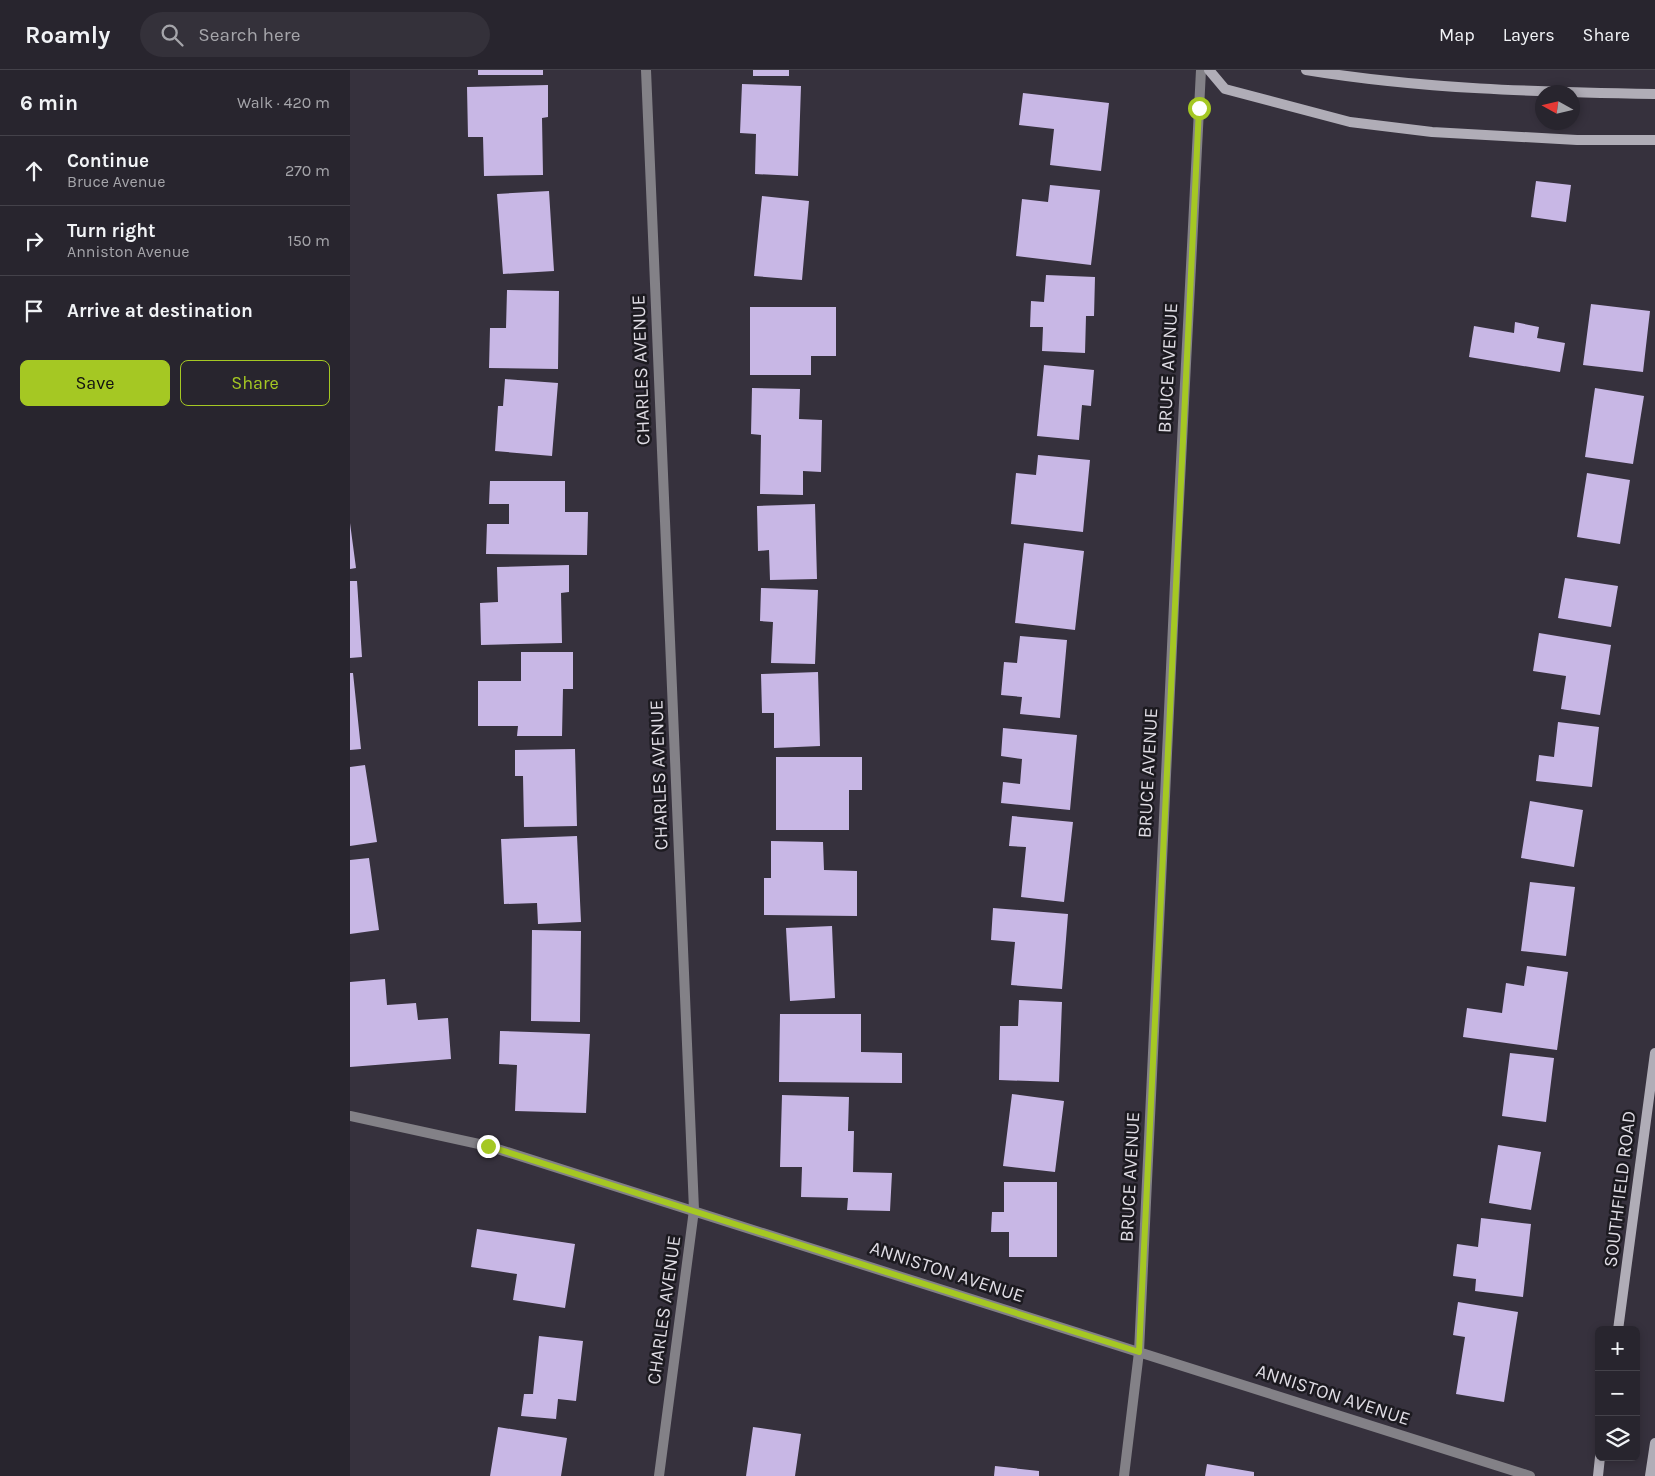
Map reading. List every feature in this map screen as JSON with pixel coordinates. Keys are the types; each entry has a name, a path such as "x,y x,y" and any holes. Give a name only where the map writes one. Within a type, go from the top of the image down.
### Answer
{"main road":[{"path":"1210,70 1226,89 1350,122 1451,133 1577,140 1655,140"},
{"path":"1306,70 1367,80 1531,92 1655,94"},
{"name":"SOUTHFIELD ROAD","path":"1619,1326 1655,1058"},
{"path":"1650,1476 1655,1443"},
{"path":"1598,1476 1600,1461"}],"street":[{"name":"CHARLES AVENUE","path":"646,70 694,1210 659,1476"},
{"name":"BRUCE AVENUE","path":"1124,1476 1139,1352 1176,540 1201,70"},
{"name":"ANNISTON AVENUE","path":"350,1116 488,1146 1530,1476"}],"building":[{"path":"478,70 543,70 543,75 478,75"},
{"path":"753,70 789,70 789,76 753,76"},
{"path":"742,84 801,86 798,176 755,174 756,134 740,133"},
{"path":"548,85 548,117 542,118 543,175 484,176 483,137 468,137 467,87"},
{"path":"1023,93 1109,103 1101,171 1050,165 1054,129 1019,125"},
{"path":"1536,181 1571,185 1566,222 1531,217"},
{"path":"1050,185 1100,190 1091,265 1016,256 1022,199 1048,202"},
{"path":"549,191 554,271 503,274 497,194"},
{"path":"762,196 809,201 802,280 754,276"},
{"path":"1046,275 1095,277 1094,316 1086,316 1085,353 1042,351 1043,327 1030,327 1031,301 1044,302"},
{"path":"507,290 559,291 558,369 489,368 490,328 506,328"},
{"path":"1591,304 1650,311 1643,372 1583,365"},
{"path":"750,307 836,307 836,356 811,356 811,375 750,375"},
{"path":"1515,322 1539,327 1537,338 1565,343 1560,372 1469,357 1474,326 1514,333"},
{"path":"1044,365 1094,370 1091,406 1082,405 1079,440 1037,436"},
{"path":"505,379 558,383 552,456 495,451 498,406 503,406"},
{"path":"752,388 800,389 799,419 822,420 821,472 803,471 803,495 760,494 761,435 751,434"},
{"path":"1595,388 1644,396 1633,464 1585,457"},
{"path":"1038,455 1090,460 1083,532 1011,524 1016,473 1036,475"},
{"path":"1587,473 1630,480 1620,544 1577,537"},
{"path":"490,481 565,481 565,512 588,512 587,555 486,554 487,524 509,524 509,504 489,504"},
{"path":"815,504 817,579 770,580 769,550 758,551 757,506"},
{"path":"350,523 356,568 350,569"},
{"path":"1024,543 1084,551 1075,630 1015,623"},
{"path":"569,565 569,592 561,593 562,643 481,645 480,603 498,602 497,567"},
{"path":"1565,578 1618,586 1611,627 1558,618"},
{"path":"350,581 357,581 362,657 350,658"},
{"path":"761,588 818,590 815,664 771,663 773,622 760,621"},
{"path":"1539,633 1611,645 1600,715 1561,709 1566,676 1533,671"},
{"path":"1020,636 1067,640 1060,718 1020,714 1022,697 1001,695 1004,662 1017,663"},
{"path":"521,652 573,652 573,689 563,689 562,736 517,736 518,726 478,726 478,681 521,681"},
{"path":"818,672 820,746 774,748 774,713 762,713 761,674"},
{"path":"350,673 353,673 361,749 350,750"},
{"path":"1558,722 1599,727 1592,787 1536,781 1539,755 1554,757"},
{"path":"1003,728 1077,735 1070,810 1001,803 1003,782 1020,784 1022,759 1001,756"},
{"path":"575,749 577,826 524,827 523,776 515,776 515,750"},
{"path":"776,757 862,757 862,790 849,790 849,830 776,830"},
{"path":"365,765 377,842 350,846 350,767"},
{"path":"1530,801 1583,810 1574,867 1521,858"},
{"path":"1012,816 1073,822 1064,902 1021,897 1026,847 1009,846"},
{"path":"577,836 581,922 538,924 537,903 504,904 501,839"},
{"path":"771,841 823,842 824,870 857,871 857,916 764,915 764,878 771,878"},
{"path":"369,858 379,930 350,934 350,860"},
{"path":"1530,882 1575,887 1566,956 1521,951"},
{"path":"993,908 1068,914 1062,989 1011,985 1015,942 991,940"},
{"path":"832,926 835,998 790,1001 786,928"},
{"path":"532,930 581,931 580,1022 531,1021"},
{"path":"1527,966 1568,972 1557,1050 1463,1037 1467,1008 1502,1013 1506,983 1524,986"},
{"path":"385,979 387,1005 416,1003 418,1020 448,1018 451,1059 350,1067 350,982"},
{"path":"1019,1000 1062,1002 1059,1082 999,1080 1000,1026 1018,1026"},
{"path":"780,1014 861,1014 861,1052 902,1053 902,1083 779,1082"},
{"path":"500,1031 590,1034 586,1113 515,1111 517,1065 499,1064"},
{"path":"1510,1053 1554,1058 1546,1122 1502,1116"},
{"path":"1012,1094 1064,1101 1055,1172 1003,1166"},
{"path":"782,1095 849,1097 848,1131 854,1131 853,1172 892,1173 890,1211 847,1210 848,1198 801,1197 802,1167 780,1167"},
{"path":"1498,1145 1541,1152 1531,1210 1489,1203"},
{"path":"1004,1182 1057,1182 1057,1257 1009,1257 1009,1232 991,1232 992,1212 1004,1212"},
{"path":"1481,1218 1531,1224 1523,1297 1475,1291 1476,1279 1453,1276 1457,1244 1478,1247"},
{"path":"477,1229 575,1244 565,1308 513,1300 517,1274 471,1267"},
{"path":"1458,1302 1518,1312 1504,1402 1456,1394 1465,1337 1453,1335"},
{"path":"539,1336 583,1341 576,1401 558,1399 556,1419 521,1416 524,1394 533,1394"},
{"path":"498,1427 567,1438 561,1476 490,1476"},
{"path":"753,1427 801,1434 795,1476 746,1476"},
{"path":"1207,1464 1254,1472 1254,1476 1205,1476"},
{"path":"995,1466 1039,1471 1039,1476 994,1476"}],"route":[{"path":"488,1146 1139,1352 1176,540 1199,108"}]}
